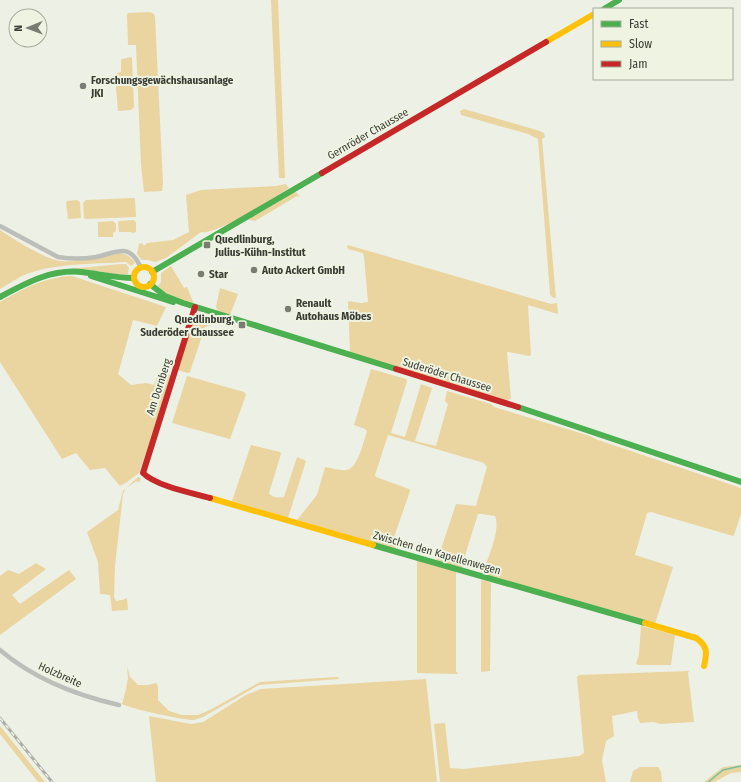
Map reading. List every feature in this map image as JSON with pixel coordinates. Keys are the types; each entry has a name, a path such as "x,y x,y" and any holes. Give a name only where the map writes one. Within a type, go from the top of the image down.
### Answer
{"street":[{"path":"606,8 619,0"},
{"name":"Gernröder Chaussee","path":"152,272 593,15"},
{"path":"0,226 58,257 94,257 120,250 130,253 137,260 141,268"},
{"path":"141,268 148,268 152,272 153,279 150,284 140,286 136,283 134,278 136,272 141,268"},
{"path":"0,297 43,275 62,272 82,272 113,277 134,278"},
{"path":"82,272 89,276 170,302 178,302"},
{"name":"Suderöder Chaussee","path":"150,284 158,292 178,302 550,417 741,482"},
{"name":"Am Dornberg","path":"142,472 195,307"},
{"name":"Zwischen den Kapellenwegen","path":"142,472 153,481 162,484 696,638 704,642 706,647 704,666"},
{"name":"Holzbreite","path":"0,650 18,664 45,681 67,690 119,705"}],"shaded area":[{"path":"271,0 278,0 285,178 279,178"},
{"path":"150,12 154,14 155,17 163,183 162,191 144,192 141,165 136,45 128,45 127,15 128,13"},
{"path":"131,57 134,107 131,110 118,111 115,76 117,73 121,72 121,60"},
{"path":"464,109 544,133 545,137 542,139 556,298 552,297 550,294 538,139 528,134 461,115 460,111"},
{"path":"286,184 289,188 271,200 219,228 201,232 166,258 155,262 142,260 137,254 139,244 142,243 144,246 147,243 173,240 189,232 186,195 201,190 276,186"},
{"path":"293,192 296,192 300,197 297,196 255,221 249,220 252,216"},
{"path":"134,198 136,217 84,218 83,203 86,200"},
{"path":"77,200 80,202 81,218 68,219 66,203 67,201"},
{"path":"134,220 136,222 136,232 119,232 119,221"},
{"path":"113,221 116,224 116,231 113,233 113,237 98,237 98,222"},
{"path":"0,230 38,253 60,261 74,261 117,253 130,257 135,263 131,266 126,262 59,266 22,276 0,289"},
{"path":"348,245 551,304 557,303 558,314 528,305 531,355 529,356 507,352 511,399 505,400 350,353 348,301 361,303 368,302 363,253 348,249"},
{"path":"126,264 129,268 128,274 68,269"},
{"path":"171,266 184,288 187,287 194,304 166,293 158,286 161,282 161,273"},
{"path":"72,276 166,307 157,326 133,320 118,374 131,385 146,383 154,385 159,372 170,375 154,431 139,473 120,486 105,468 90,470 76,453 62,459 0,362 0,302 43,281"},
{"path":"220,288 238,294 230,315 218,311 216,307"},
{"path":"195,314 209,317 209,320 215,321 211,325 205,327 190,372 188,373 177,370"},
{"path":"371,369 406,379 407,381 391,433 405,437 421,384 432,388 415,441 436,446 448,404 445,401 447,391 491,404 494,407 590,436 595,439 741,488 741,514 734,535 733,536 651,512 647,513 635,555 673,567 655,624 478,573 483,572 493,544 496,528 495,516 478,514 462,565 463,568 436,560 438,558 456,504 476,506 487,467 484,463 388,435 375,475 376,477 409,489 410,491 392,543 397,549 297,520 317,495 325,467 347,470 351,468 357,459 367,431 354,425"},
{"path":"187,376 244,392 246,395 230,439 172,423"},
{"path":"251,445 280,452 281,454 269,493 274,497 284,497 297,457 306,461 288,518 232,501"},
{"path":"138,477 141,478 139,483 137,481 127,488"},
{"path":"126,488 123,494 115,566 114,597 116,601 127,598 128,610 112,611 110,595 100,594 98,562 87,532 118,510 123,491"},
{"path":"419,560 458,571 456,572 456,671 458,674 417,673 417,561"},
{"path":"36,563 46,569 12,595 20,604 69,570 76,579 0,635 0,576 8,570 19,574"},
{"path":"481,580 490,582 491,584 490,671 481,672"},
{"path":"641,626 675,635 671,665 636,664 639,654"},
{"path":"127,666 130,677 138,685 156,683 158,686 158,700 169,711 182,715 198,715 210,710 260,682 336,677 339,679 259,685 203,717 194,720 157,714 135,709 122,704 128,678"},
{"path":"689,671 694,722 660,724 654,722 640,723 637,711 612,716 614,736 606,741 602,760 606,782 440,782 434,724 445,723 450,768 464,769 579,756 584,753 577,677 579,675"},
{"path":"426,679 437,782 156,782 149,716 191,724 203,722 246,695 261,689"},
{"path":"0,726 45,782 38,782 0,734"},
{"path":"741,765 741,772 731,773 714,782 704,782 723,767"},
{"path":"640,767 658,767 661,772 662,782 630,782 633,771"}],"waterway":[{"path":"708,782 723,770 741,766"}],"railway":[{"path":"0,718 52,782"}],"traffic: fast":[{"path":"606,8 619,0"},
{"path":"152,272 322,173"},
{"path":"0,297 29,282 60,273 82,272 114,277 134,278"},
{"path":"91,276 173,302"},
{"path":"150,284 165,296 183,303 396,369"},
{"path":"518,407 741,482"},
{"path":"373,545 645,623"}],"traffic: slow":[{"path":"546,42 593,15"},
{"path":"144,267 151,270 154,277 151,284 144,287 137,284 134,277 137,270 144,267"},
{"path":"210,498 373,545"},
{"path":"645,623 696,638 703,644 706,650 704,666"}],"traffic: jam":[{"path":"322,173 546,42"},
{"path":"195,307 143,473 156,482 210,498"},
{"path":"396,369 518,407"}],"place":[{"name":"Forschungsgewächshausanlage JKI","path":"83,86"},
{"name":"Quedlinburg, Julius-Kühn-Institut","path":"207,245"},
{"name":"Auto Ackert GmbH","path":"254,270"},
{"name":"Star","path":"201,274"},
{"name":"Renault Autohaus Möbes","path":"288,309"},
{"name":"Quedlinburg, Suderöder Chaussee","path":"242,325"}]}
